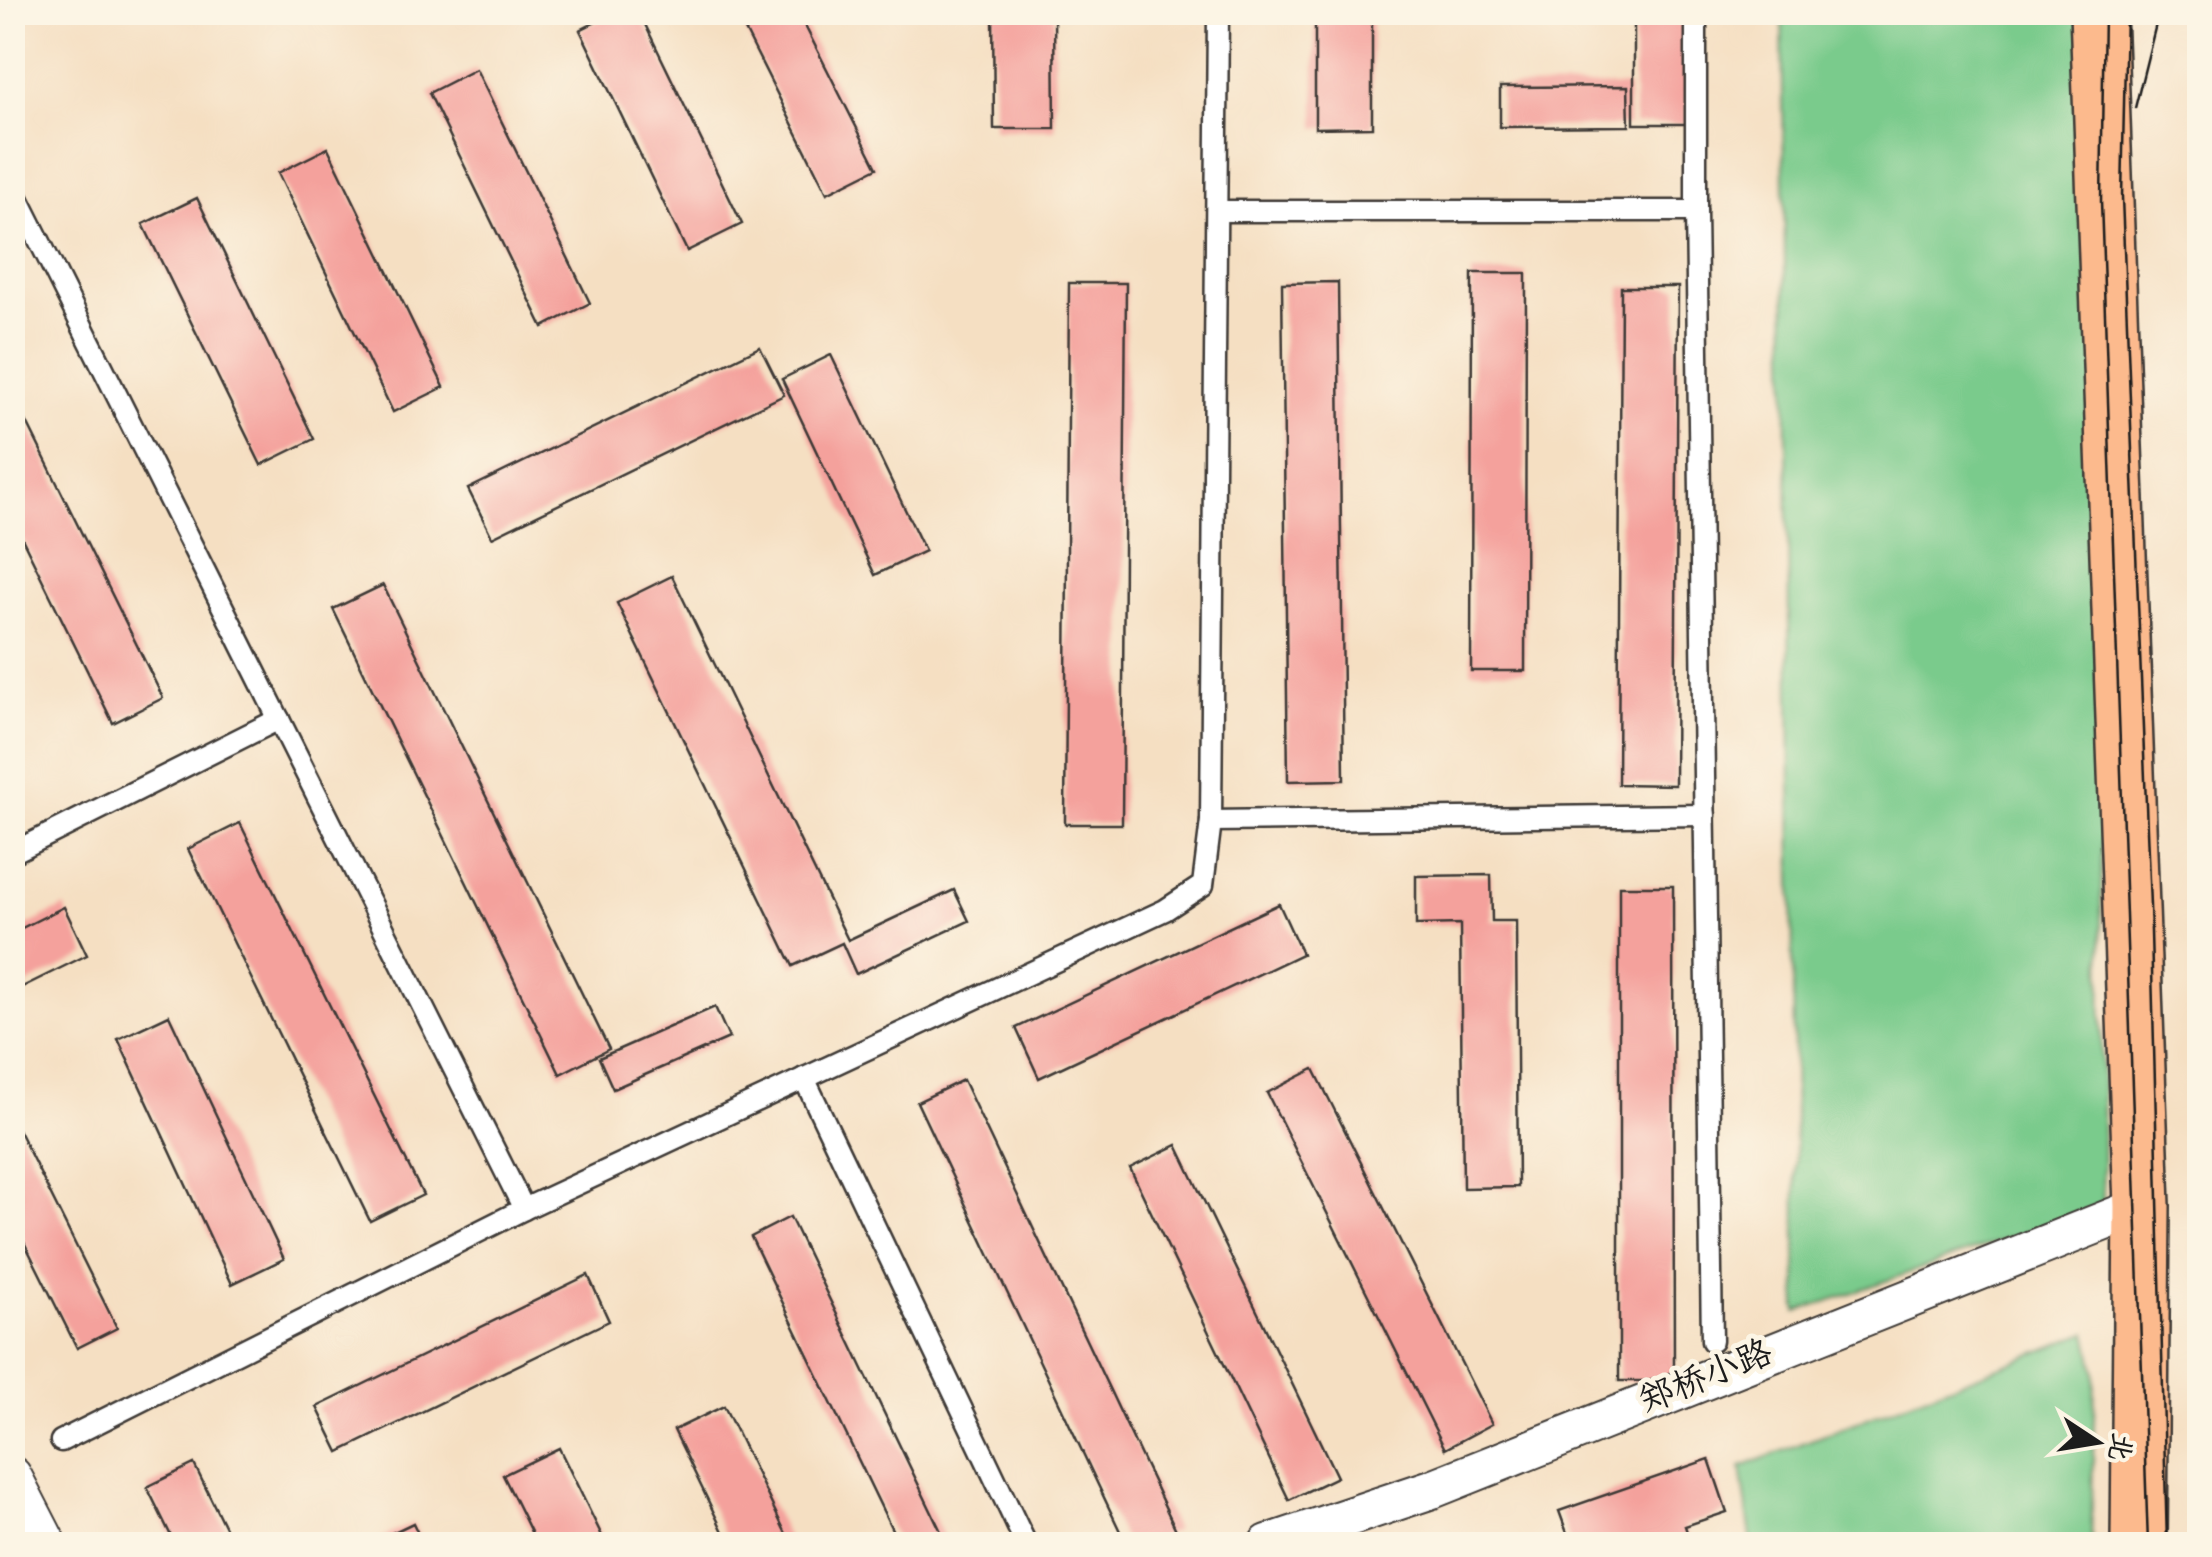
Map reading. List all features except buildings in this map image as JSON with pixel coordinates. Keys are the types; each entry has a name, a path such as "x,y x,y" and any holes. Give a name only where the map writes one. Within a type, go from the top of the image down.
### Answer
{"highway":[{"path":"2098,12 2142,1206 2138,1544"}],"street":[{"name":"郑桥小路","path":"1268,1544 1432,1489 2142,1206"},
{"path":"12,1476 48,1544"}],"lane":[{"path":"61,1440 524,1209 1165,910 1203,885 1211,821 1218,12"},
{"path":"1696,12 1712,1342"},
{"path":"12,186 524,1209"},
{"path":"1217,211 1696,211"},
{"path":"12,852 278,719"},
{"path":"1211,821 1704,815"},
{"path":"804,1078 1026,1544"}],"green space":[{"path":"1782,13 2108,13 2101,902 2103,1205 1797,1312"},
{"path":"2087,1333 2095,1371 2091,1544 1752,1544 1741,1467"}],"tram line":[{"path":"2104,12 2101,201 2148,1544"},
{"path":"2126,12 2122,197 2151,931 2167,1544"},
{"path":"2135,108 2159,12"}]}
